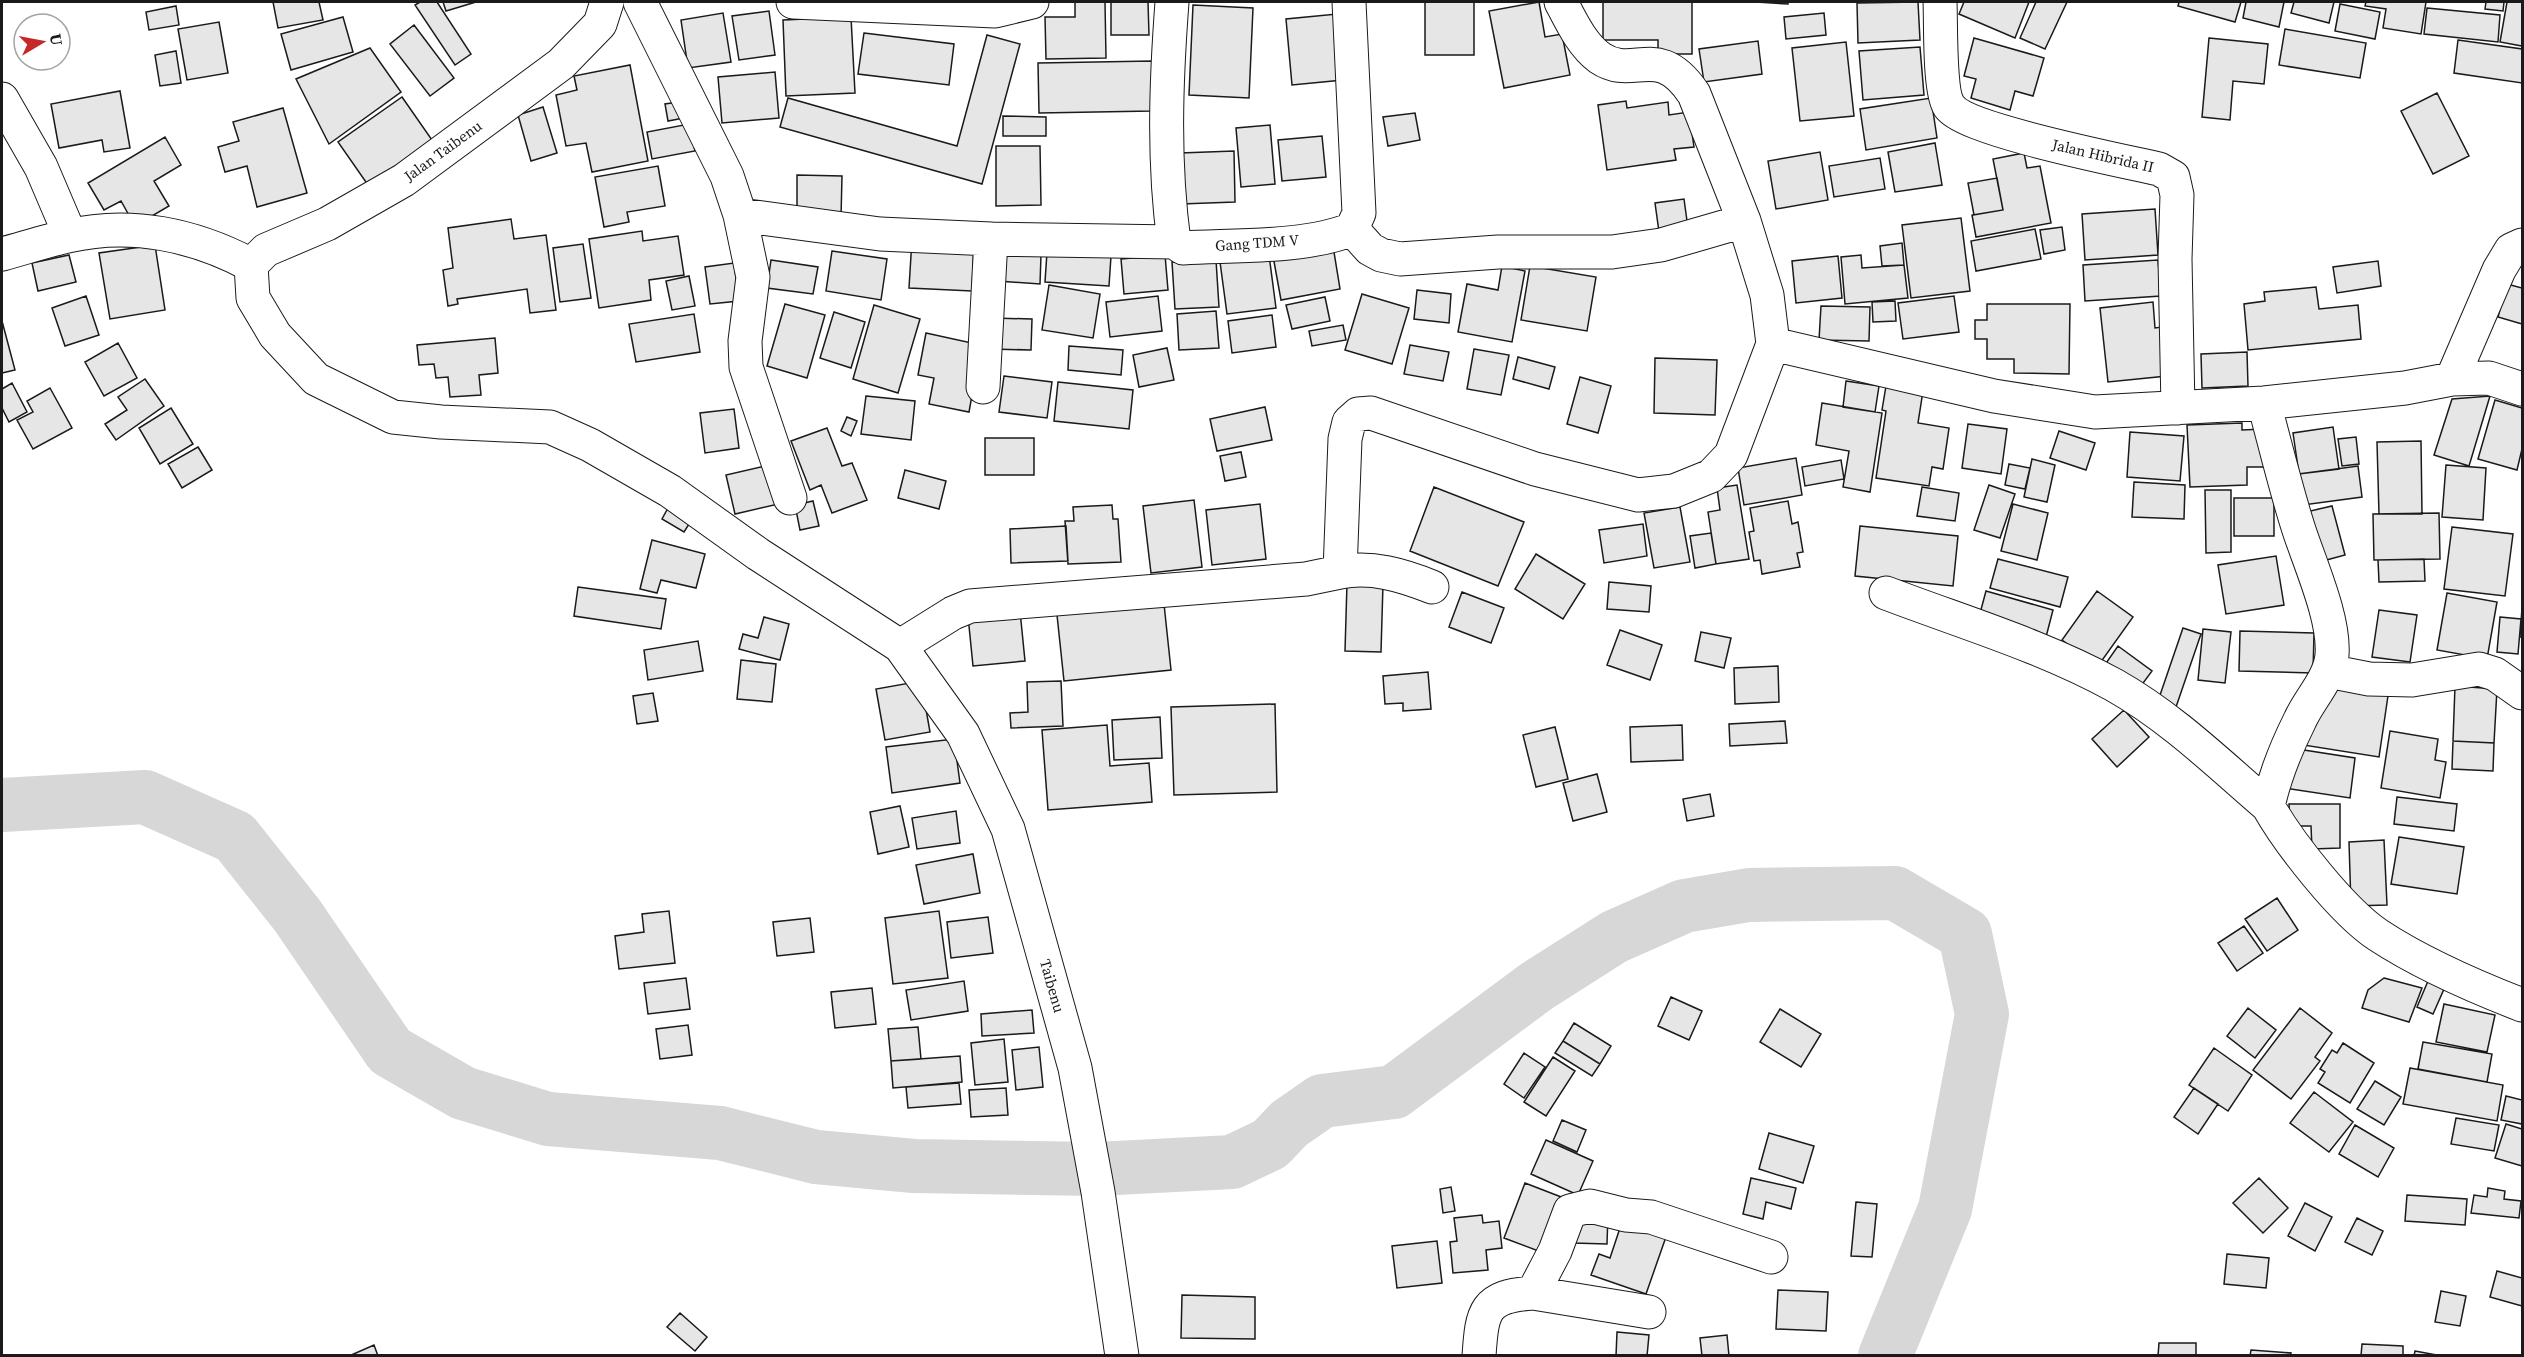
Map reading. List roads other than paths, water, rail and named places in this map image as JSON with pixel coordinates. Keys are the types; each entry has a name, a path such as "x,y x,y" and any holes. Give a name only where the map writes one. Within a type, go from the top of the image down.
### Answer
{"street":[{"name":"Jalan Taibenu","path":"251,265 266,250 327,224 404,180 561,64 600,24 607,2"},
{"path":"640,2 727,176 740,215 753,277 745,341 746,367 790,498"},
{"path":"793,2 995,11 1032,2"},
{"path":"1172,2 1165,95 1169,209 1174,242"},
{"path":"1349,2 1359,213 1352,229 1370,249 1381,255 1400,259 1498,252 1612,252 1661,245 1744,221"},
{"path":"1340,572 1345,439 1349,422 1358,414 1371,413 1535,469 1638,495 1674,491 1711,476 1731,455 1773,344 1767,295 1744,221 1694,94 1682,76 1665,66 1619,65 1603,60 1577,32 1561,2"},
{"name":"Jalan Hibrida II","path":"1940,2 1944,96 1956,114 2008,134 2159,169 2173,177 2177,195 2175,260 2178,408"},
{"path":"2,99 41,167 70,235"},
{"name":"Gang TDM V","path":"740,215 880,234 1174,242 1183,248 1281,242 1337,235 1352,229"},
{"path":"2,254 70,235 119,230 161,232 218,247 251,265 253,298 275,335 316,379 393,417 441,422 550,427 590,445 670,491 758,554 900,646 952,613 970,606 1306,579 1360,568 1412,579 1432,587"},
{"path":"983,387 991,238"},
{"path":"2452,379 2499,270 2511,250 2523,244"},
{"path":"1773,344 2016,400 2095,412 2264,403 2405,388 2452,379 2489,378 2523,389"},
{"path":"2264,403 2283,478 2317,583 2331,637 2332,654 2328,671 2301,718 2276,774 2268,806"},
{"path":"1886,593 2039,651 2114,685 2172,724 2268,806 2284,835 2348,909 2377,934 2463,980 2523,1005"},
{"name":"Taibenu","path":"900,646 963,734 1008,829 1075,1068 1098,1192 1122,1356"},
{"path":"2328,671 2369,679 2412,680 2479,669 2495,674 2523,693"},
{"path":"1533,1293 1555,1251 1570,1211 1590,1206 1626,1215 1651,1217 1771,1257"},
{"path":"1479,1356 1481,1319 1489,1306 1512,1294 1533,1293 1649,1312"}],"waterway":[{"path":"2,805 145,797 235,837 297,915 390,1051 463,1093 548,1119 720,1133 816,1157 914,1166 1097,1169 1232,1162 1270,1144 1289,1124 1322,1101 1394,1092 1537,986 1614,937 1684,906 1749,895 1895,893 1965,934 1982,1014 1945,1209 1885,1356"}]}
